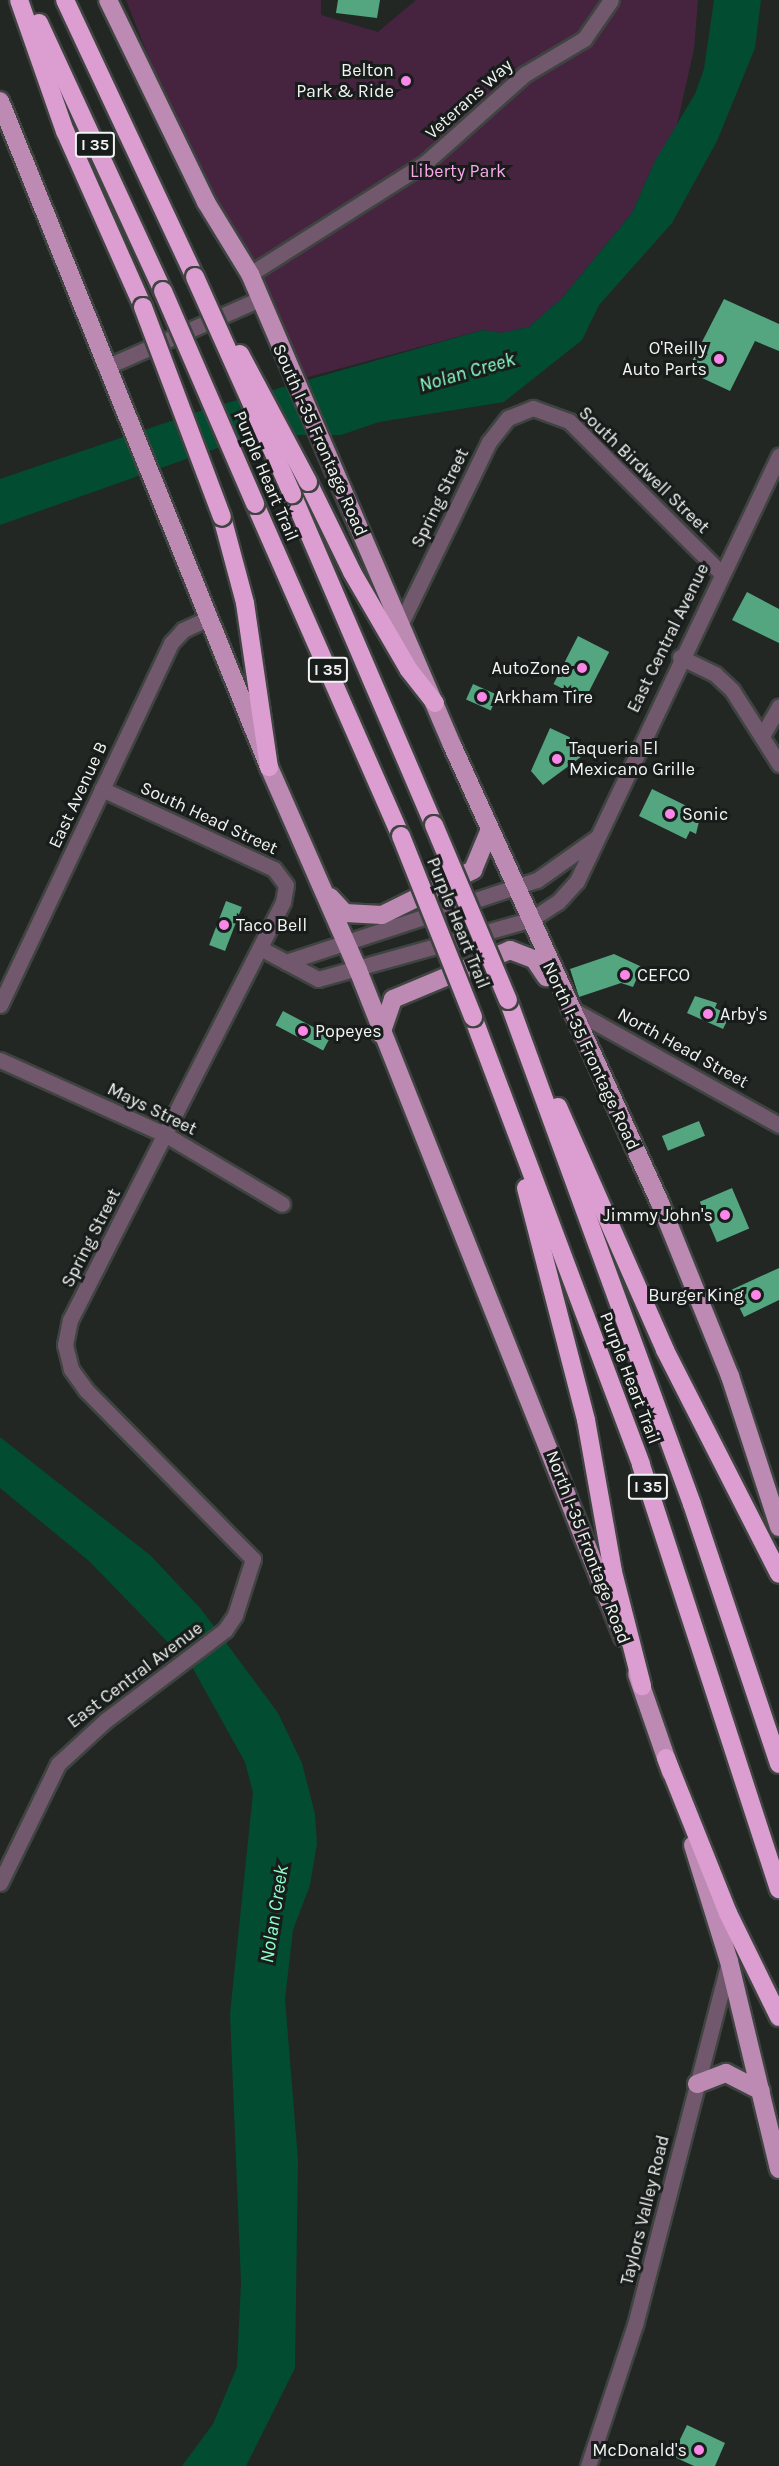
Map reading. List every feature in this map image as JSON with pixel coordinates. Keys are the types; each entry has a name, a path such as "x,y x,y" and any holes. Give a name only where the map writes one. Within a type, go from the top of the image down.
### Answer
{"highway":[{"path":"19,0 65,131 143,307 222,517 245,603 269,767"},
{"name":"Purple Heart Trail","path":"28,0 163,291 401,836 473,1017 641,1465 779,1889"},
{"name":"Purple Heart Trail","path":"65,0 292,494 508,1000 692,1504 779,1764"},
{"path":"197,283 268,400 368,600 409,670 435,703"},
{"path":"530,1057 578,1143 661,1340 779,1574"},
{"path":"501,1090 583,1409 614,1572 642,1686"},
{"path":"666,1758 728,1913 779,2017"}],"main road":[{"name":"South I-35 Frontage Road","path":"108,0 206,202 250,274 319,442 515,888"},
{"path":"0,101 168,512 269,767 346,942"},
{"path":"308,859 332,900 345,913 382,915 473,870 490,829"},
{"name":"North I-35 Frontage Road","path":"515,888 690,1275 730,1376 779,1527"},
{"name":"North I-35 Frontage Road","path":"346,942 642,1686 729,1961 779,2169"},
{"path":"381,1034 393,999 510,951 534,959 568,1007"},
{"path":"697,2084 726,2073 761,2091"}],"street":[{"name":"Veterans Way","path":"250,274 425,163 525,74 584,39 611,0"},
{"path":"108,366 260,299"},
{"name":"South Birdwell Street","path":"533,408 570,421 721,573"},
{"name":"Spring Street","path":"400,623 489,442 508,418 533,408"},
{"name":"East Central Avenue","path":"260,948 318,979 530,920 558,902 577,881 680,657 777,463"},
{"name":"East Avenue B","path":"0,1005 171,643 183,630 209,618"},
{"path":"680,657 715,674 732,690 779,764"},
{"path":"762,736 779,707"},
{"name":"South Head Street","path":"102,789 274,869 284,878 285,893"},
{"name":"East Central Avenue","path":"286,962 515,888 557,868 595,839"},
{"name":"Spring Street","path":"253,1559 86,1390 71,1369 65,1344 70,1320 166,1135 260,948 285,893"},
{"name":"North Head Street","path":"568,1007 779,1125"},
{"name":"Mays Street","path":"0,1060 166,1135 282,1204"},
{"name":"East Central Avenue","path":"0,1883 58,1764 106,1719 225,1630 235,1615 253,1559"},
{"name":"Taylors Valley Road","path":"588,2466 635,2325 729,1961"}],"green space":[{"name":"Liberty Park","path":"126,0 321,0 321,15 378,32 416,0 698,0 694,49 676,129 655,161 632,213 562,298 529,327 501,333 483,330 293,381 206,202"}],"water":[{"name":"Nolan Creek","path":"714,0 761,0 755,48 717,141 672,223 599,305 582,340 504,402 379,422 341,435 254,435 0,525 0,479 206,409 483,330 501,333 529,327 562,298 632,213 655,161 695,94 704,69"},
{"name":"Nolan Creek","path":"0,1437 150,1555 201,1609 278,1713 302,1763 315,1814 317,1844 310,1885 293,1930 285,1999 298,2160 295,2368 246,2466 182,2466 213,2424 237,2367 241,2283 230,2014 253,1793 245,1762 192,1667 89,1561 0,1488"}],"building":[{"path":"338,0 380,0 377,18 336,13"},
{"path":"724,299 779,324 779,351 755,341 730,391 687,371"},
{"path":"747,592 779,609 779,643 732,620"},
{"name":"AutoZone","path":"578,636 609,652 585,700 553,684"},
{"name":"Arkham Tire","path":"473,684 498,695 491,711 466,700"},
{"name":"Taqueria El Mexicano Grille","path":"550,728 593,748 543,785 531,771"},
{"name":"Sonic","path":"652,789 701,813 696,834 690,831 686,839 639,816"},
{"name":"Taco Bell","path":"226,901 242,907 225,951 209,945"},
{"path":"614,954 642,967 633,987 621,983 579,997 570,969"},
{"name":"Arby's","path":"695,996 717,1003 715,1008 730,1015 723,1029 687,1013"},
{"name":"Popeyes","path":"283,1011 331,1036 323,1050 275,1025"},
{"path":"699,1121 705,1136 668,1151 662,1136"},
{"name":"Jimmy John's","path":"732,1188 749,1229 717,1242 700,1202"},
{"name":"Burger King","path":"779,1268 779,1300 744,1317 731,1290"},
{"name":"McDonald's","path":"687,2425 725,2443 715,2466 694,2466 672,2456"}],"place":[{"name":"Belton Park & Ride","path":"406,81"},
{"name":"O'Reilly Auto Parts","path":"719,359"},
{"name":"AutoZone","path":"582,668"},
{"name":"Arkham Tire","path":"482,697"},
{"name":"Taqueria El Mexicano Grille","path":"557,759"},
{"name":"Sonic","path":"670,814"},
{"name":"Taco Bell","path":"224,925"},
{"name":"CEFCO","path":"625,975"},
{"name":"Arby's","path":"708,1014"},
{"name":"Popeyes","path":"303,1031"},
{"name":"Jimmy John's","path":"725,1215"},
{"name":"Burger King","path":"756,1295"},
{"name":"McDonald's","path":"699,2450"}]}
